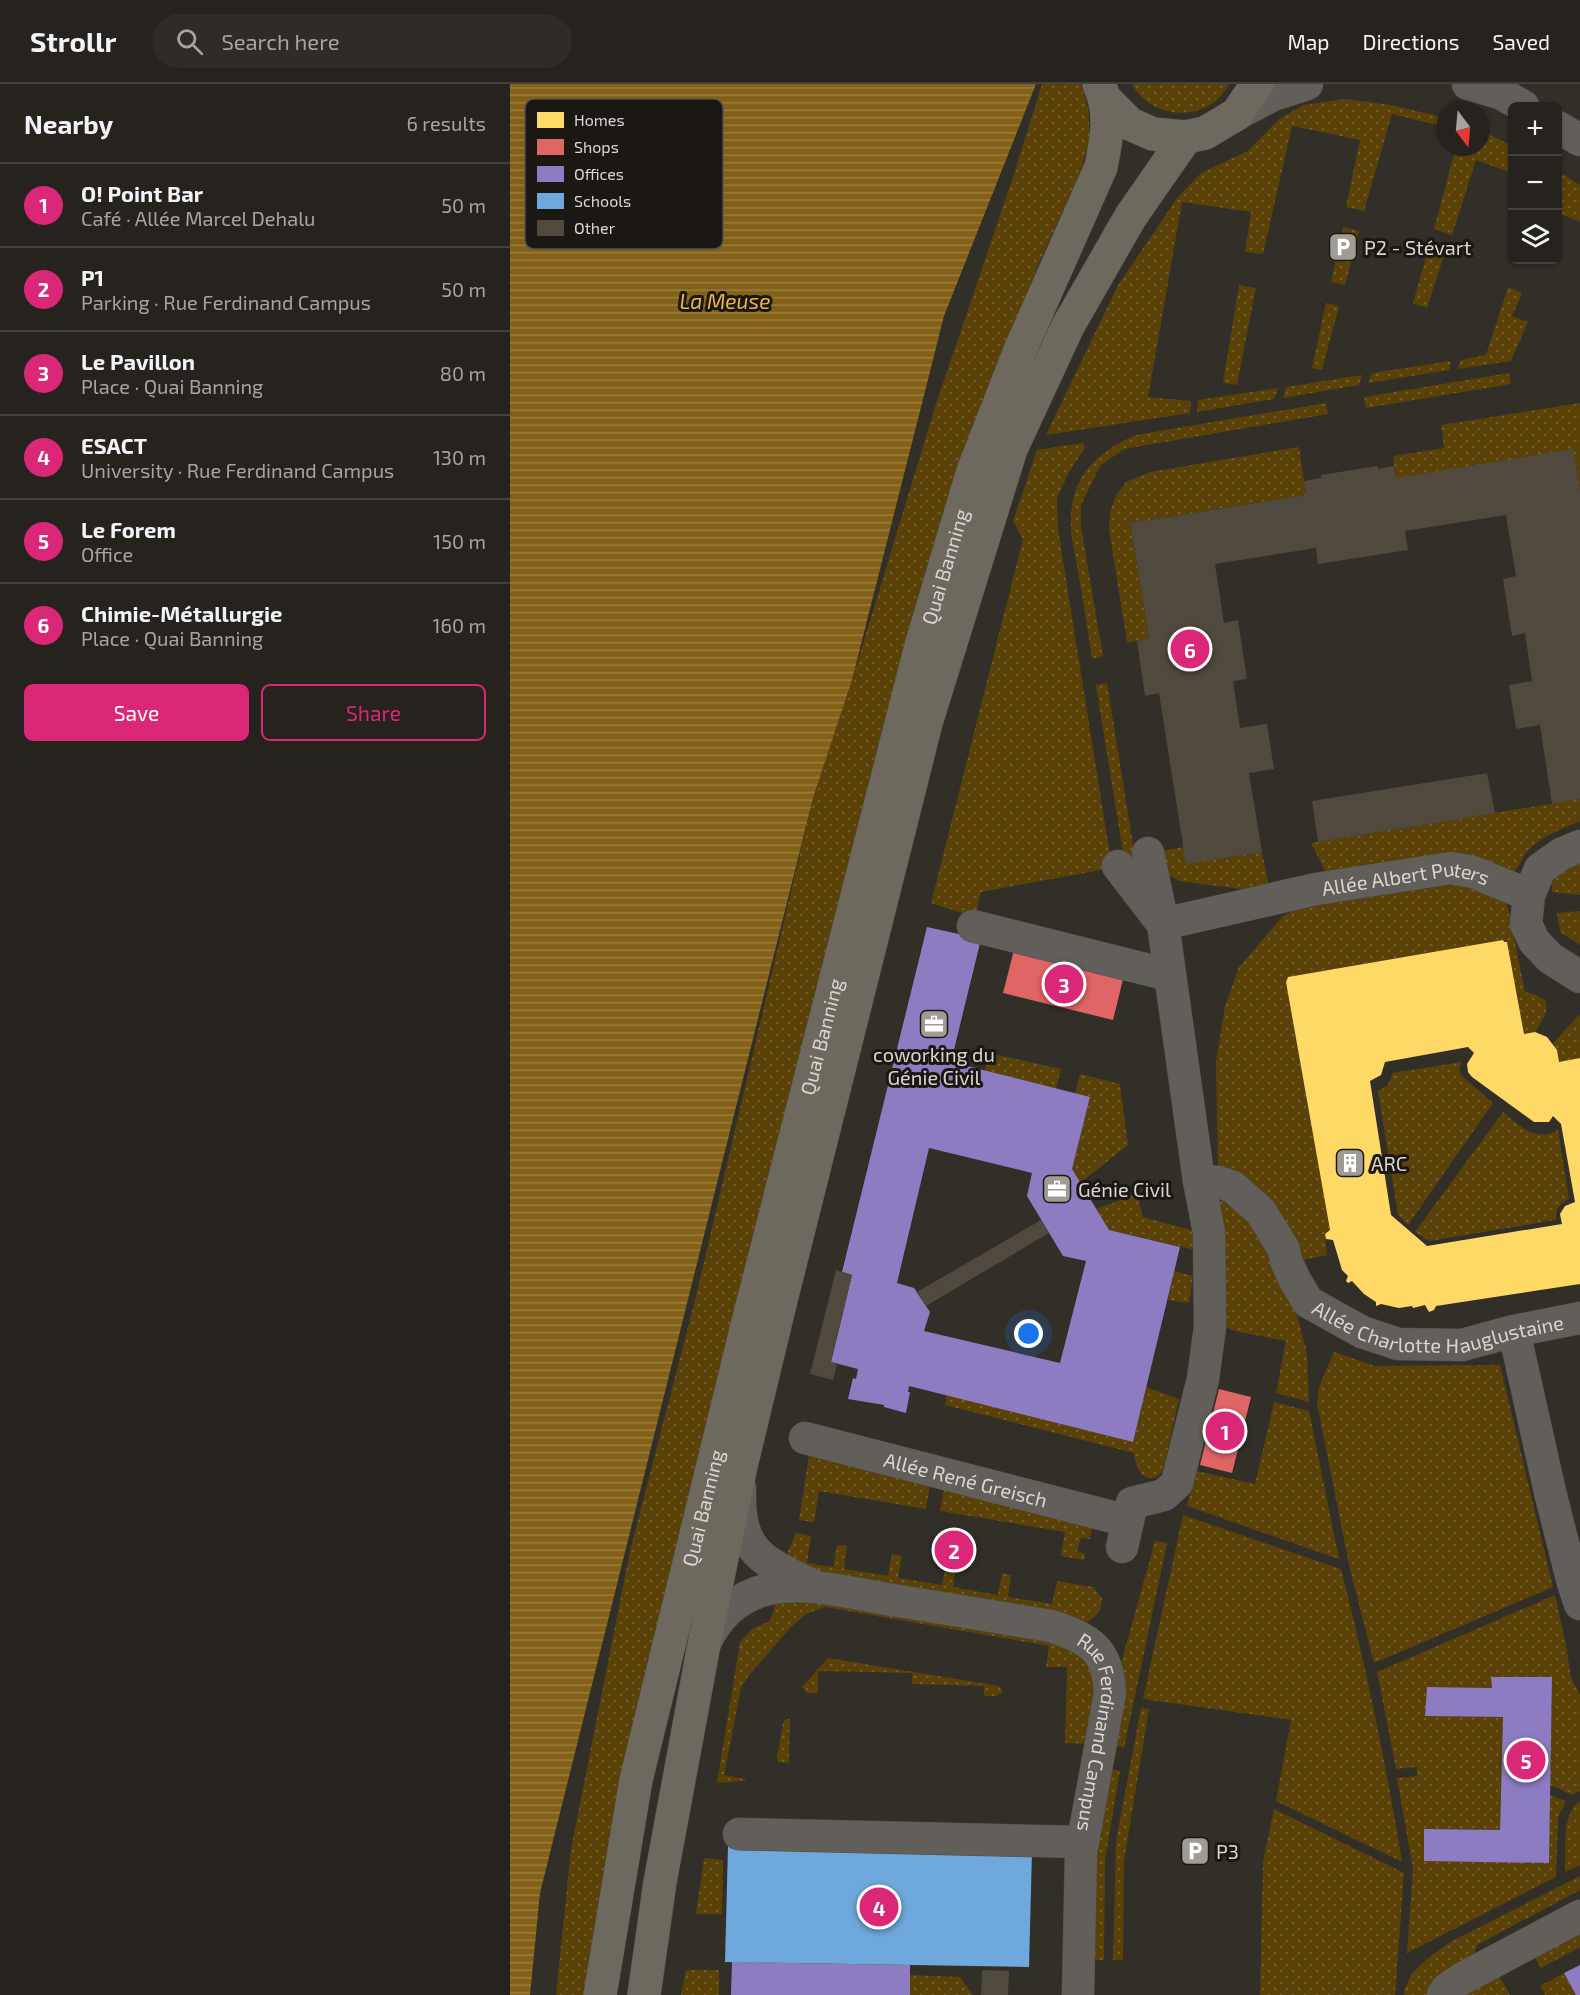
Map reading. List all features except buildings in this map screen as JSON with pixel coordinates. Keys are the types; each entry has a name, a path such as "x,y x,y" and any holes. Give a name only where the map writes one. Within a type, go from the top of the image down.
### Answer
{"main road":[{"name":"Quai Banning","path":"1102,92 1130,124 1153,134 1186,137 1205,133 1237,114 1257,84"},
{"name":"Quai Banning","path":"600,1995 636,1780 748,1322 921,646 973,471 1026,338 1101,167 1108,135 1102,92"},
{"name":"Quai Banning","path":"644,1995 660,1882 703,1650 741,1466 926,723 1011,449 1068,326 1131,216 1186,137"}],"street":[{"path":"1237,114 1273,95 1307,84"},
{"path":"1468,84 1500,93 1516,102"},
{"path":"1562,130 1580,140"},
{"path":"1580,846 1561,854 1540,868 1529,895 1526,924 1534,941 1550,958 1580,977"},
{"path":"1148,852 1209,1182"},
{"path":"1118,866 1163,924"},
{"name":"Allée Albert Puters","path":"1163,924 1316,889 1451,868 1473,872 1529,895"},
{"path":"973,926 1169,975"},
{"name":"Allée René Greisch","path":"805,1438 1125,1534 1132,1503 1164,1495 1178,1483 1203,1379 1210,1328 1209,1182"},
{"name":"Allée Charlotte Hauglustaine","path":"1209,1182 1233,1187 1261,1212 1283,1248 1287,1263 1308,1302 1362,1332 1398,1344 1462,1345 1514,1331 1580,1318"},
{"path":"1514,1331 1550,1492 1572,1583 1580,1604"},
{"path":"741,1466 739,1513 746,1534 759,1557 815,1587"},
{"path":"703,1650 713,1627 724,1613 743,1599 770,1589 815,1587"},
{"name":"Rue Ferdinand Campus","path":"815,1587 1051,1626 1078,1635 1091,1643 1106,1666 1110,1678 1110,1693 1083,1842 1078,1995"},
{"path":"740,1834 1083,1842"},
{"path":"1443,1995 1447,1989 1463,1978 1580,1917"}],"shaded area":[{"path":"1042,84 1081,84 1088,108 1090,138 1080,173 1036,270 951,496 586,1995 556,1995 571,1849 630,1551 696,1296 813,798 852,680 935,407"},
{"path":"1132,84 1229,84 1220,97 1209,106 1181,113 1153,106 1141,97"},
{"path":"1345,99 1391,105 1436,116 1436,125 1392,114 1364,211 1346,207 1360,140 1292,126 1263,254 1245,252 1251,212 1182,202 1148,397 1191,401 1190,413 1046,435 1118,285 1178,197 1201,173 1248,151 1278,120 1303,105"},
{"path":"1490,135 1508,144 1508,172 1476,160 1452,235 1434,229 1454,156 1490,156"},
{"path":"1562,174 1580,185 1580,222 1562,215"},
{"path":"1343,227 1359,231 1345,285 1331,282"},
{"path":"1428,250 1444,255 1427,308 1413,303"},
{"path":"1239,285 1256,288 1237,385 1223,383"},
{"path":"1508,287 1522,293 1512,316 1528,322 1511,361 1458,369 1461,360 1486,355"},
{"path":"1326,303 1339,306 1322,370 1312,368"},
{"path":"1451,361 1449,370 1368,383 1372,373"},
{"path":"1509,373 1511,384 1366,408 1364,397"},
{"path":"1362,375 1359,385 1283,398 1286,387"},
{"path":"1278,388 1274,399 1197,412 1198,400"},
{"path":"1326,403 1328,414 1124,449 1100,466 1081,505 1081,527 1103,656 1092,659 1073,543 1071,509 1080,481 1096,459 1136,435"},
{"path":"1580,403 1580,491 1396,478 1393,456 1444,448 1441,425"},
{"path":"1083,443 1085,448 1069,472 1057,498 1058,529 1112,868 981,892 975,917 931,903 1023,539 1013,521 1037,450"},
{"path":"1299,447 1306,495 1130,523 1149,638 1127,643 1109,529 1110,513 1115,497 1126,482 1150,472"},
{"path":"1107,683 1136,863 1125,865 1096,685"},
{"path":"1580,799 1580,821 1538,842 1526,853 1509,876 1329,878 1311,843"},
{"path":"1184,847 1187,863 1262,852 1269,887 1249,890 1179,881 1167,874 1162,851"},
{"path":"1580,861 1580,895 1552,892 1556,876"},
{"path":"1447,877 1504,897 1525,992 1545,1000 1544,1017 1535,1032 1524,1034 1507,942 1503,940 1288,977 1286,982 1330,1230 1325,1234 1327,1255 1298,1261 1218,1171 1216,1062 1225,1006 1239,967 1283,916 1318,898"},
{"path":"1580,911 1580,945 1560,932 1557,913"},
{"path":"1580,1014 1580,1058 1559,1062 1553,1043"},
{"path":"989,1053 1061,1069 1056,1089 985,1071"},
{"path":"1462,1062 1459,1069 1461,1075 1493,1103 1408,1225 1398,1215 1378,1091 1388,1084 1392,1073"},
{"path":"1080,1074 1120,1084 1128,1145 1080,1183 1072,1169 1090,1098 1075,1094"},
{"path":"1503,1112 1535,1134 1550,1134 1558,1130 1569,1199 1558,1207 1556,1220 1429,1241 1415,1232"},
{"path":"1219,1193 1252,1218 1274,1254 1283,1289 1297,1315 1307,1353 1309,1402 1276,1393 1286,1341 1234,1331 1226,1327"},
{"path":"1137,1194 1143,1217 1198,1232 1195,1250 1109,1230 1096,1209"},
{"path":"1174,1271 1193,1276 1189,1303 1168,1300"},
{"path":"1334,1352 1375,1366 1500,1365 1553,1587 1374,1663 1349,1565 1317,1403 1319,1387"},
{"path":"1146,1387 1179,1399 1163,1471 1152,1478 1147,1478 1139,1471 1134,1453 945,1405 947,1395 1133,1442"},
{"path":"1274,1402 1309,1411 1339,1559 1187,1506 1196,1471 1255,1484"},
{"path":"809,1455 930,1485 926,1509 819,1491 814,1522 799,1520"},
{"path":"944,1488 1093,1524 1090,1539 1081,1538 1077,1552 1085,1553 1084,1560 1061,1556 1065,1532 940,1511"},
{"path":"1183,1515 1341,1569 1375,1715 1402,1862 1276,1801 1291,1720 1143,1699"},
{"path":"796,1533 811,1536 807,1563 833,1567 837,1545 847,1546 844,1569 888,1576 892,1554 902,1556 898,1578 942,1585 946,1564 956,1566 953,1587 998,1595 1002,1573 1011,1575 1008,1597 1052,1604 1057,1581 1093,1587 1102,1598 1100,1611 1087,1623 1053,1614 811,1574 783,1563"},
{"path":"1155,1541 1167,1543 1124,1748 1114,1745 1120,1667"},
{"path":"1555,1595 1571,1678 1580,1695 1580,1791 1573,1795 1550,1785 1552,1677 1492,1677 1492,1688 1427,1687 1426,1716 1503,1717 1500,1830 1425,1829 1424,1861 1548,1862 1550,1795 1566,1801 1558,1817 1556,1877 1407,1953 1413,1869 1397,1778 1417,1776 1417,1767 1396,1769 1377,1672"},
{"path":"785,1597 1070,1645 1091,1664 1098,1682 1088,1744 1065,1743 1067,1667 1046,1667 1049,1646 825,1607 806,1614 792,1626 749,1675 741,1688 724,1775 745,1779 745,1781 717,1783 740,1642 752,1629 768,1622 772,1617 775,1604"},
{"path":"828,1658 999,1686 1003,1692 997,1696 984,1696 984,1686 912,1684 912,1673 818,1671 818,1693 806,1693 802,1687"},
{"path":"1141,1708 1149,1709 1124,1861 1123,1960 1113,1960 1116,1841"},
{"path":"790,1719 789,1763 778,1762 783,1723"},
{"path":"1110,1769 1120,1771 1105,1860 1104,1960 1093,1960 1094,1859"},
{"path":"1580,1801 1580,1865 1565,1872 1567,1823 1574,1806"},
{"path":"1274,1809 1404,1873 1395,1995 1260,1995 1263,1862"},
{"path":"704,1858 723,1860 722,1914 696,1914"},
{"path":"1580,1876 1580,1890 1477,1945 1472,1960 1434,1995 1404,1995 1412,1973 1452,1941"},
{"path":"1580,1932 1580,1947 1541,1968 1534,1956"},
{"path":"686,1970 719,1970 719,1995 681,1995"},
{"path":"1496,1970 1510,1995 1453,1995"},
{"path":"1564,1973 1576,1995 1545,1995 1540,1986"},
{"path":"910,1975 960,1977 973,1995 910,1995"}],"water":[{"name":"La Meuse","path":"510,84 1036,84 944,316 852,680 813,798 540,1893 530,1995 510,1995"}],"place":[{"name":"P2 - Stévart","path":"1343,247"},
{"name":"Chimie-Métallurgie","path":"1190,649"},
{"name":"Le Pavillon","path":"1064,984"},
{"name":"coworking du Génie Civil","path":"934,1024"},
{"name":"ARC","path":"1350,1163"},
{"name":"Génie Civil","path":"1057,1189"},
{"name":"O! Point Bar","path":"1225,1431"},
{"name":"P1","path":"954,1550"},
{"name":"Le Forem","path":"1526,1760"},
{"name":"P3","path":"1195,1851"},
{"name":"ESACT","path":"879,1907"}]}
